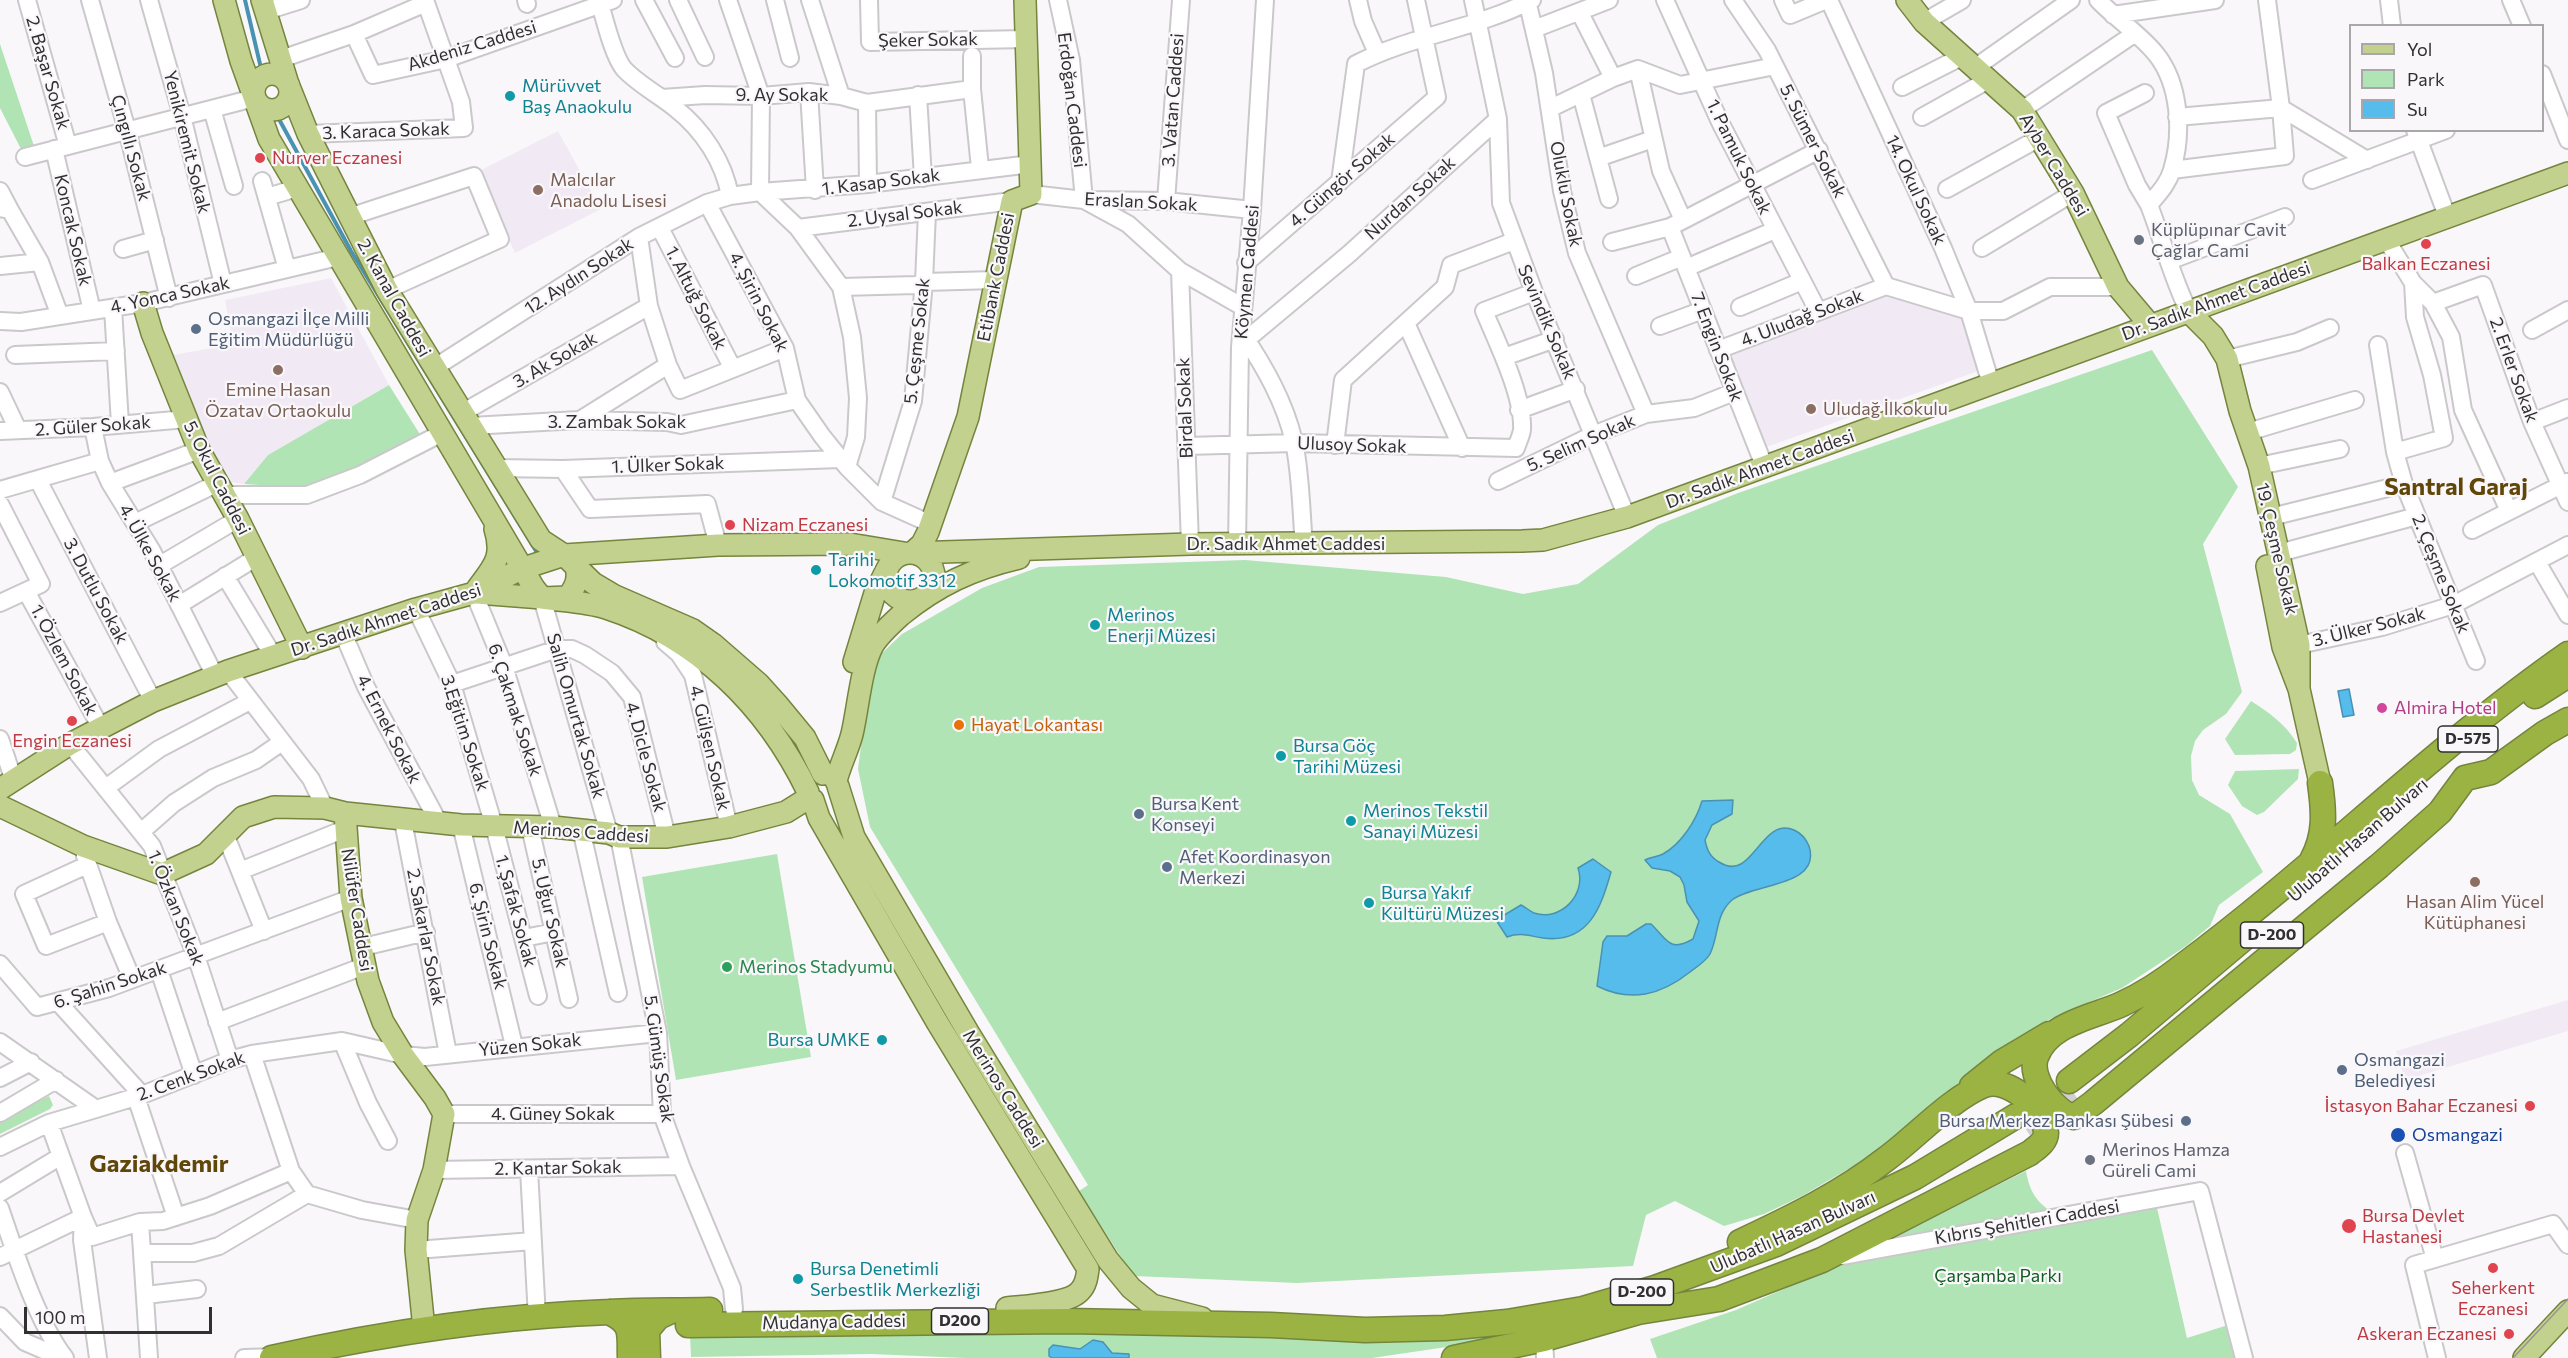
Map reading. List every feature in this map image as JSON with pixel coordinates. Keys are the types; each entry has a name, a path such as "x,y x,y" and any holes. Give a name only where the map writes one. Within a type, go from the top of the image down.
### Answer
{"highway":[{"name":"D-575","path":"2416,791 2519,688 2568,654"},
{"name":"Ulubatlı Hasan Bulvarı","path":"2568,675 2506,715 2182,991 2074,1087 2139,1046 2394,833 2514,738 2568,702"},
{"path":"1584,1309 1794,1217 1851,1185 1917,1135 2002,1062 2033,1042 2068,1025 2121,1005 2182,966 2311,862 2356,822 2519,688"},
{"name":"D-575","path":"2465,778 2491,772 2545,733 2568,720"},
{"path":"2028,1128 2074,1117 2116,1087 2440,812 2465,778"},
{"path":"2320,783 2331,810 2344,824 2356,822"},
{"path":"2311,862 2320,845 2322,831 2324,813 2320,783"},
{"path":"2068,1025 2048,1039 2036,1058 2035,1073 2052,1103 2065,1115 2074,1117"},
{"path":"1950,1107 1986,1084 1999,1083 2023,1095 2037,1113 2046,1131 2028,1128"},
{"path":"1638,1312 1719,1299 1822,1260 2030,1153 2028,1128"},
{"name":"Ulubatlı Hasan Bulvarı","path":"1232,1325 1365,1330 1445,1328 1507,1322 1584,1309 1708,1270 1776,1244 1915,1178 2028,1128"},
{"name":"Ulubatlı Hasan Bulvarı","path":"1454,1358 1544,1348 1638,1312 1718,1287 1782,1261 1924,1191 2028,1128"},
{"path":"338,1358 612,1319 680,1318 734,1309 1007,1308 1144,1313 1232,1325"},
{"path":"648,1358 647,1329 658,1317 680,1318"},
{"path":"275,1357 423,1329 537,1318 624,1319 628,1324 630,1358"},
{"name":"Mudanya Caddesi","path":"680,1318 1068,1321 1232,1325"}],"main road":[{"name":"2. Kanal Caddesi","path":"224,0 269,139 521,569 542,598"},
{"name":"Etibank Caddesi","path":"908,553 922,544 931,524 968,417 995,280 1031,164 1025,0"},
{"name":"Ayber Caddesi","path":"1907,0 1924,22 2022,110 2041,137 2073,193 2118,287 2150,325"},
{"name":"2. Kanal Caddesi","path":"264,6 288,84 308,134 387,290 541,540 570,561"},
{"path":"254,98 267,110 278,109 287,102 290,90 288,84"},
{"name":"Dr. Sadık Ahmet Caddesi","path":"6,784 70,744 153,701 222,674 343,633 474,593 521,569 570,561 718,544 850,544 908,553 1190,544 1543,540 1627,517 1765,468 2568,173"},
{"name":"5. Okul Caddesi","path":"143,303 152,333 200,450 238,519 302,648"},
{"name":"19. Çeşme Sokak","path":"2189,312 2213,336 2227,359 2240,411 2248,469 2283,647 2299,688 2320,783"},
{"name":"19. Çeşme Sokak","path":"2240,411 2259,466 2299,645 2299,688"},
{"path":"474,593 498,560 499,549 492,517"},
{"path":"887,569 887,585 897,597 912,601 953,579 995,564 1063,548"},
{"path":"474,593 542,598 604,607 660,630 771,729 810,796 822,804 831,802 837,795 831,779 840,738 846,693 875,593 887,569 897,557 908,553 920,555 931,565 934,581 926,594 888,626 873,646 857,699 852,734 831,779"},
{"path":"542,598 568,597 575,588 578,577 570,561"},
{"name":"Merinos Caddesi","path":"570,561 593,583 615,596 693,630 740,666 777,704 805,738 831,779 854,837 968,1032 1108,1260 1131,1288 1152,1305 1232,1325"},
{"name":"Merinos Caddesi","path":"345,821 553,827 614,835 667,837 729,827 786,812 810,796 819,818 937,1022 1088,1269 1086,1281 1080,1293 1061,1300 1007,1308"},
{"path":"0,806 63,836 85,856 162,874 206,854 243,817 274,807 325,808 345,821"},
{"name":"Nilüfer Caddesi","path":"345,821 351,898 362,957 383,1022 444,1114"},
{"path":"423,1329 416,1250 417,1220 434,1170 444,1114"},
{"path":"2524,1358 2568,1311"}],"street":[{"name":"2. Başar Sokak","path":"27,0 61,147"},
{"name":"Çıngıllı Sokak","path":"90,0 127,130 169,298"},
{"name":"Yenikiremit Sokak","path":"149,0 182,116 223,284"},
{"path":"264,6 300,0"},
{"path":"644,0 675,58"},
{"path":"678,0 705,57"},
{"path":"728,0 761,96 760,192 798,228 841,287 852,337 858,398 856,437 843,463"},
{"path":"775,0 790,58"},
{"path":"810,0 841,96"},
{"name":"Şeker Sokak","path":"869,0 870,42 1027,39"},
{"name":"Erdoğan Caddesi","path":"1058,0 1071,60 1084,200"},
{"name":"3. Vatan Caddesi","path":"1166,201 1181,0"},
{"name":"Köymen Caddesi","path":"1237,545 1243,307 1252,210 1265,0"},
{"path":"1358,0 1377,53"},
{"path":"1416,0 1426,38"},
{"path":"1473,0 1498,119"},
{"path":"1534,30 1609,0"},
{"name":"1. Pamuk Sokak","path":"1665,0 1752,184 1818,311"},
{"name":"5. Sümer Sokak","path":"1733,0 1775,66 1886,286"},
{"path":"1787,7 1828,0"},
{"name":"14. Okul Sokak","path":"1828,0 1943,248 1969,311 1991,384"},
{"path":"1924,22 1962,0"},
{"path":"1922,117 1976,67 2071,0"},
{"path":"2098,0 2155,54 2171,79 2176,94 2177,117 2172,170 2164,187 2149,205"},
{"path":"2113,15 2215,0"},
{"path":"2172,170 2285,156 2267,0"},
{"path":"2389,0 2392,24"},
{"path":"2511,0 2521,24"},
{"path":"1340,182 1356,64 1377,53 1478,23 1529,1"},
{"name":"Oluklu Sokak","path":"1529,1 1551,108 1562,191 1577,253 1646,414"},
{"path":"280,59 354,34 426,2 446,59"},
{"path":"604,2 623,68 678,110 711,146 726,175 730,196"},
{"name":"Akdeniz Caddesi","path":"354,34 373,75 446,59 604,2"},
{"path":"1580,13 1613,78"},
{"path":"2022,110 2134,34"},
{"name":"4. Güngör Sokak","path":"1246,263 1437,97 1426,38"},
{"path":"972,56 972,89 980,168"},
{"name":"3. Karaca Sokak","path":"308,134 464,128 461,102 446,59"},
{"path":"1551,108 1613,78 1638,69 1680,86 1775,66"},
{"path":"1902,87 1976,67"},
{"name":"7. Engin Sokak","path":"1638,69 1684,262 1765,468"},
{"name":"9. Ay Sokak","path":"662,99 705,95 761,96 809,92 841,96 867,103 972,89"},
{"path":"809,92 815,190"},
{"path":"2145,93 2106,113 2149,205 2176,286 2189,312"},
{"path":"1581,94 1610,199"},
{"path":"2546,94 2568,140"},
{"path":"918,95 923,178"},
{"path":"25,157 254,98"},
{"path":"867,103 868,184"},
{"path":"2177,117 2281,108 2367,160"},
{"path":"212,109 234,186"},
{"name":"Sevindik Sokak","path":"1498,119 1501,203 1534,292 1627,517"},
{"name":"Nurdan Sokak","path":"1244,336 1348,254 1498,119"},
{"path":"2313,180 2367,160 2417,136 2436,132"},
{"path":"2417,136 2448,216"},
{"path":"1947,189 2041,137"},
{"path":"1598,158 1653,139"},
{"name":"Koncak Sokak","path":"61,147 92,311"},
{"path":"1612,242 1676,223 1819,150"},
{"name":"1. Kasap Sokak","path":"730,196 760,192 815,190 923,178 980,168 1031,164"},
{"path":"349,217 474,176 500,238 387,290"},
{"path":"287,269 264,189 297,188"},
{"path":"0,191 5,209 40,262 60,316"},
{"path":"1982,248 2073,193"},
{"name":"12. Aydın Sokak","path":"434,368 639,237 707,203 730,196"},
{"name":"Eraslan Sokak","path":"1021,198 1166,201 1252,210"},
{"name":"2. Uysal Sokak","path":"798,228 1021,198"},
{"path":"1084,200 1128,224 1180,271 1243,307"},
{"name":"4. Şirin Sokak","path":"707,203 785,348 797,400 843,463 882,502 931,524"},
{"name":"5. Çeşme Sokak","path":"882,502 913,401 924,282 927,212"},
{"path":"2169,261 2284,217"},
{"name":"1. Altuğ Sokak","path":"660,228 732,367"},
{"path":"1636,276 1776,230"},
{"path":"639,237 649,306 668,365 680,390 732,367 785,348"},
{"path":"2385,239 2413,283 2433,303 2451,337 2463,410 2509,511"},
{"path":"123,249 155,240"},
{"path":"1335,445 1343,380 1445,287 1451,265 1514,241"},
{"name":"4. Yonca Sokak","path":"0,321 21,322 143,303 338,257"},
{"path":"0,266 40,262"},
{"name":"Birdal Sokak","path":"1180,271 1190,544"},
{"path":"841,287 995,280"},
{"path":"1740,307 1802,281"},
{"path":"2395,452 2444,438 2432,375 2415,316 2413,283"},
{"name":"2. Erler Sokak","path":"2433,303 2483,285 2532,422 2564,484 2568,502"},
{"path":"1886,286 1969,311 2003,311 2050,287 2118,287"},
{"name":"4. Uludağ Sokak","path":"1718,350 1886,286"},
{"path":"1534,292 1484,311 1504,357 1519,410 1576,389"},
{"name":"3. Ak Sokak","path":"466,419 649,306"},
{"path":"113,308 120,424"},
{"path":"1660,326 1703,310"},
{"path":"2532,330 2568,310"},
{"path":"1406,323 1462,448"},
{"path":"2227,359 2297,342 2330,328"},
{"path":"1244,336 1264,366 1285,412 1294,443 1304,544"},
{"path":"1504,357 1555,339"},
{"name":"2. Çeşme Sokak","path":"2378,345 2395,452 2404,484 2476,661"},
{"path":"15,355 116,351"},
{"path":"579,420 668,365"},
{"path":"0,392 18,430"},
{"name":"5. Selim Sokak","path":"1498,481 1593,435 1646,414 1694,408 1734,392"},
{"name":"3. Zambak Sokak","path":"466,419 667,422 681,425 797,400"},
{"path":"2248,432 2355,400"},
{"path":"2532,422 2568,408"},
{"name":"Ulusoy Sokak","path":"1187,446 1294,443 1516,448 1522,431 1519,410"},
{"name":"2. Güler Sokak","path":"0,431 93,427 187,419"},
{"name":"4. Ülke Sokak","path":"93,427 100,461 110,483 159,565 179,605 222,674 250,701 282,742 316,787 325,808"},
{"path":"135,524 222,489 307,495 360,475 442,433"},
{"path":"2259,466 2340,449"},
{"path":"110,483 200,450"},
{"path":"0,490 100,461"},
{"name":"1. Ülker Sokak","path":"496,468 563,469 843,463"},
{"path":"563,469 590,509 707,504 718,544"},
{"name":"3. Dutlu Sokak","path":"38,480 153,701"},
{"path":"2271,517 2404,484"},
{"path":"2472,530 2564,484"},
{"name":"1. Özlem Sokak","path":"0,504 41,584 26,591 101,728"},
{"path":"2279,553 2417,516"},
{"path":"159,565 238,519"},
{"name":"3. Ülker Sokak","path":"2299,645 2382,627 2453,605 2568,545"},
{"path":"179,605 257,557"},
{"path":"2537,562 2568,615"},
{"path":"225,576 274,657"},
{"path":"0,603 26,591"},
{"name":"6. Çakmak Sokak","path":"474,593 504,666 553,827"},
{"name":"Salih Omurtak Sokak","path":"542,598 614,835"},
{"name":"3.Eğitim Sokak","path":"416,609 452,684 494,826"},
{"name":"4. Ernek Sokak","path":"343,633 366,687 439,823"},
{"path":"452,684 557,649"},
{"name":"4. Dicle Sokak","path":"557,649 572,649 585,655 612,673 632,697 667,837"},
{"name":"4. Gülşen Sokak","path":"699,667 729,827"},
{"path":"107,788 159,749 250,701"},
{"path":"0,739 6,784"},
{"path":"141,832 174,803 213,778 256,760 282,742"},
{"name":"1. Özkan Sokak","path":"70,744 152,846 196,956 230,1060"},
{"path":"240,871 345,821"},
{"name":"2. Sakarlar Sokak","path":"403,821 448,1054"},
{"name":"6. Şirin Sokak","path":"461,825 514,1046"},
{"name":"1. Şafak Sokak","path":"494,826 538,996"},
{"name":"5. Uğur Sokak","path":"530,827 569,999"},
{"path":"581,830 618,993"},
{"path":"225,834 264,931"},
{"name":"5. Gümüş Sokak","path":"614,835 658,1033 662,1114 732,1288 734,1309"},
{"path":"108,922 46,946 24,894 85,856 108,922 132,980"},
{"name":"6. Şahin Sokak","path":"7,985 37,1007 58,1002 132,980 351,898"},
{"path":"217,1022 362,957 426,932"},
{"path":"524,938 554,932"},
{"path":"0,964 7,985"},
{"path":"159,970 194,1075"},
{"path":"58,1002 139,1096 176,1217"},
{"name":"Yüzen Sokak","path":"403,1055 425,1057 514,1046 658,1033"},
{"path":"342,1041 387,1141"},
{"name":"2. Cenk Sokak","path":"0,1147 49,1123 139,1096 230,1060 252,1054 342,1041 403,1055"},
{"path":"0,1042 96,1109"},
{"path":"252,1054 291,1171 307,1194 362,1210 417,1220"},
{"path":"0,1078 31,1062"},
{"path":"0,1113 56,1080"},
{"path":"0,1139 81,1098"},
{"name":"4. Güney Sokak","path":"444,1114 662,1114"},
{"path":"49,1123 92,1237 140,1222 163,1221 210,1206 291,1171"},
{"path":"2405,1153 2435,1259"},
{"path":"0,1193 61,1156"},
{"name":"2. Kantar Sokak","path":"434,1170 681,1166"},
{"path":"529,1169 537,1318"},
{"name":"Kıbrıs Şehitleri Caddesi","path":"1822,1260 2200,1191 2244,1358"},
{"path":"142,1253 193,1253 219,1246 307,1194"},
{"path":"0,1208 7,1253 53,1343 64,1358"},
{"path":"7,1253 83,1217"},
{"path":"83,1217 82,1240 98,1358"},
{"path":"140,1222 149,1358"},
{"path":"2438,1358 2414,1265 2553,1224 2568,1245"},
{"path":"416,1250 533,1240"},
{"path":"146,1295 197,1289"},
{"path":"0,1316 25,1342 64,1358"},
{"path":"244,1358 275,1357"}],"shaded area":[{"name":"Malcılar Anadolu Lisesi","path":"558,131 601,209 515,253 477,172"},
{"name":"Emine Hasan Özatav Ortaokulu","path":"331,278 389,385 268,455 244,484 227,482 168,356 233,344 225,300"},
{"name":"Uludağ İlkokulu","path":"1886,294 1963,315 1981,370 1764,448 1728,355"},
{"path":"2568,1000 2568,1031 2405,1080 2396,1051"}],"green space":[{"path":"0,44 34,146 22,151 0,108"},
{"path":"2152,350 2238,487 2203,544 2242,692 2226,714 2203,730 2195,741 2191,756 2192,780 2199,795 2230,814 2263,872 2219,905 2210,926 2186,946 2122,988 2052,1018 2013,1040 1879,1151 1802,1196 1764,1214 1724,1226 1675,1201 1646,1215 1633,1266 1297,1283 1133,1276 1079,1191 1088,1185 870,827 858,769 867,697 881,654 902,634 982,588 1039,567 1245,560 1446,577 1523,594 1578,584 1658,525 1738,493"},
{"path":"389,385 421,436 357,468 306,488 244,484 268,455"},
{"path":"2251,701 2287,730 2297,743 2296,750 2290,754 2235,755 2225,739"},
{"path":"2299,769 2298,779 2264,812 2257,815 2242,806 2228,785 2235,771"},
{"name":"Merinos Stadyumu","path":"777,854 811,1057 676,1080 642,877"},
{"path":"49,1096 53,1105 50,1109 0,1134 0,1119"},
{"name":"Çarşamba Parkı","path":"2026,1171 2034,1195 2043,1206 2063,1222 2157,1208 2187,1338 2231,1324 2240,1358 1657,1358 1650,1339 1736,1310 1827,1270"},
{"path":"1623,1306 1460,1345 1372,1358 965,1358 871,1354 691,1357 690,1334 1259,1327"}],"water":[{"path":"2349,689 2354,715 2343,717 2338,691"},
{"path":"1733,800 1732,814 1712,825 1705,840 1713,858 1731,866 1740,864 1749,858 1773,832 1782,828 1797,831 1808,843 1810,859 1805,869 1796,877 1742,894 1732,900 1723,912 1710,954 1679,980 1657,991 1634,995 1622,994 1597,986 1603,942 1607,936 1627,936 1646,924 1651,924 1673,944 1679,945 1693,939 1699,921 1687,902 1680,877 1670,871 1652,868 1645,860 1670,850 1682,838 1692,824 1702,801"},
{"path":"1593,859 1611,872 1597,910 1582,929 1572,935 1559,938 1521,935 1507,937 1496,920 1521,905 1534,913 1544,915 1562,910 1570,904 1579,887 1578,868"},
{"path":"1093,1340 1103,1342 1112,1353 1129,1354 1129,1358 1052,1358 1049,1356 1049,1349 1053,1345 1080,1349"}],"waterway":[{"path":"245,0 260,64"},
{"path":"280,121 351,251 536,551"}],"tunnel":[{"path":"2025,1128 2078,1093"}],"tram line":[{"path":"2513,1358 2568,1299"}],"place":[{"name":"Mürüvvet Baş Anaokulu","path":"510,96"},
{"name":"Nurver Eczanesi","path":"260,158"},
{"name":"Malcılar Anadolu Lisesi","path":"538,190"},
{"name":"Küplüpınar Cavit Çağlar Cami","path":"2139,240"},
{"name":"Balkan Eczanesi","path":"2426,244"},
{"name":"Osmangazi İlçe Milli Eğitim Müdürlüğü","path":"196,329"},
{"name":"Emine Hasan Özatav Ortaokulu","path":"278,370"},
{"name":"Uludağ İlkokulu","path":"1811,409"},
{"name":"Nizam Eczanesi","path":"730,525"},
{"name":"Tarihi Lokomotif 3312","path":"816,570"},
{"name":"Merinos Enerji Müzesi","path":"1095,625"},
{"name":"Almira Hotel","path":"2382,708"},
{"name":"Engin Eczanesi","path":"72,721"},
{"name":"Hayat Lokantası","path":"959,725"},
{"name":"Bursa Göç Tarihi Müzesi","path":"1281,756"},
{"name":"Bursa Kent Konseyi","path":"1139,814"},
{"name":"Merinos Tekstil Sanayi Müzesi","path":"1351,821"},
{"name":"Afet Koordinasyon Merkezi","path":"1167,867"},
{"name":"Hasan Alim Yücel Kütüphanesi","path":"2475,882"},
{"name":"Bursa Yakıf Kültürü Müzesi","path":"1369,903"},
{"name":"Merinos Stadyumu","path":"727,967"},
{"name":"Bursa UMKE","path":"882,1040"},
{"name":"Osmangazi Belediyesi","path":"2342,1070"},
{"name":"İstasyon Bahar Eczanesi","path":"2530,1106"},
{"name":"Bursa Merkez Bankası Şübesi","path":"2186,1121"},
{"name":"Osmangazi","path":"2398,1135"},
{"name":"Merinos Hamza Güreli Cami","path":"2090,1160"},
{"name":"Bursa Devlet Hastanesi","path":"2349,1226"},
{"name":"Seherkent Eczanesi","path":"2493,1268"},
{"name":"Bursa Denetimli Serbestlik Merkezliği","path":"798,1279"},
{"name":"Askeran Eczanesi","path":"2509,1334"}],"district":[{"name":"Santral Garaj","path":"2456,487"},
{"name":"Gaziakdemir","path":"159,1164"}]}
